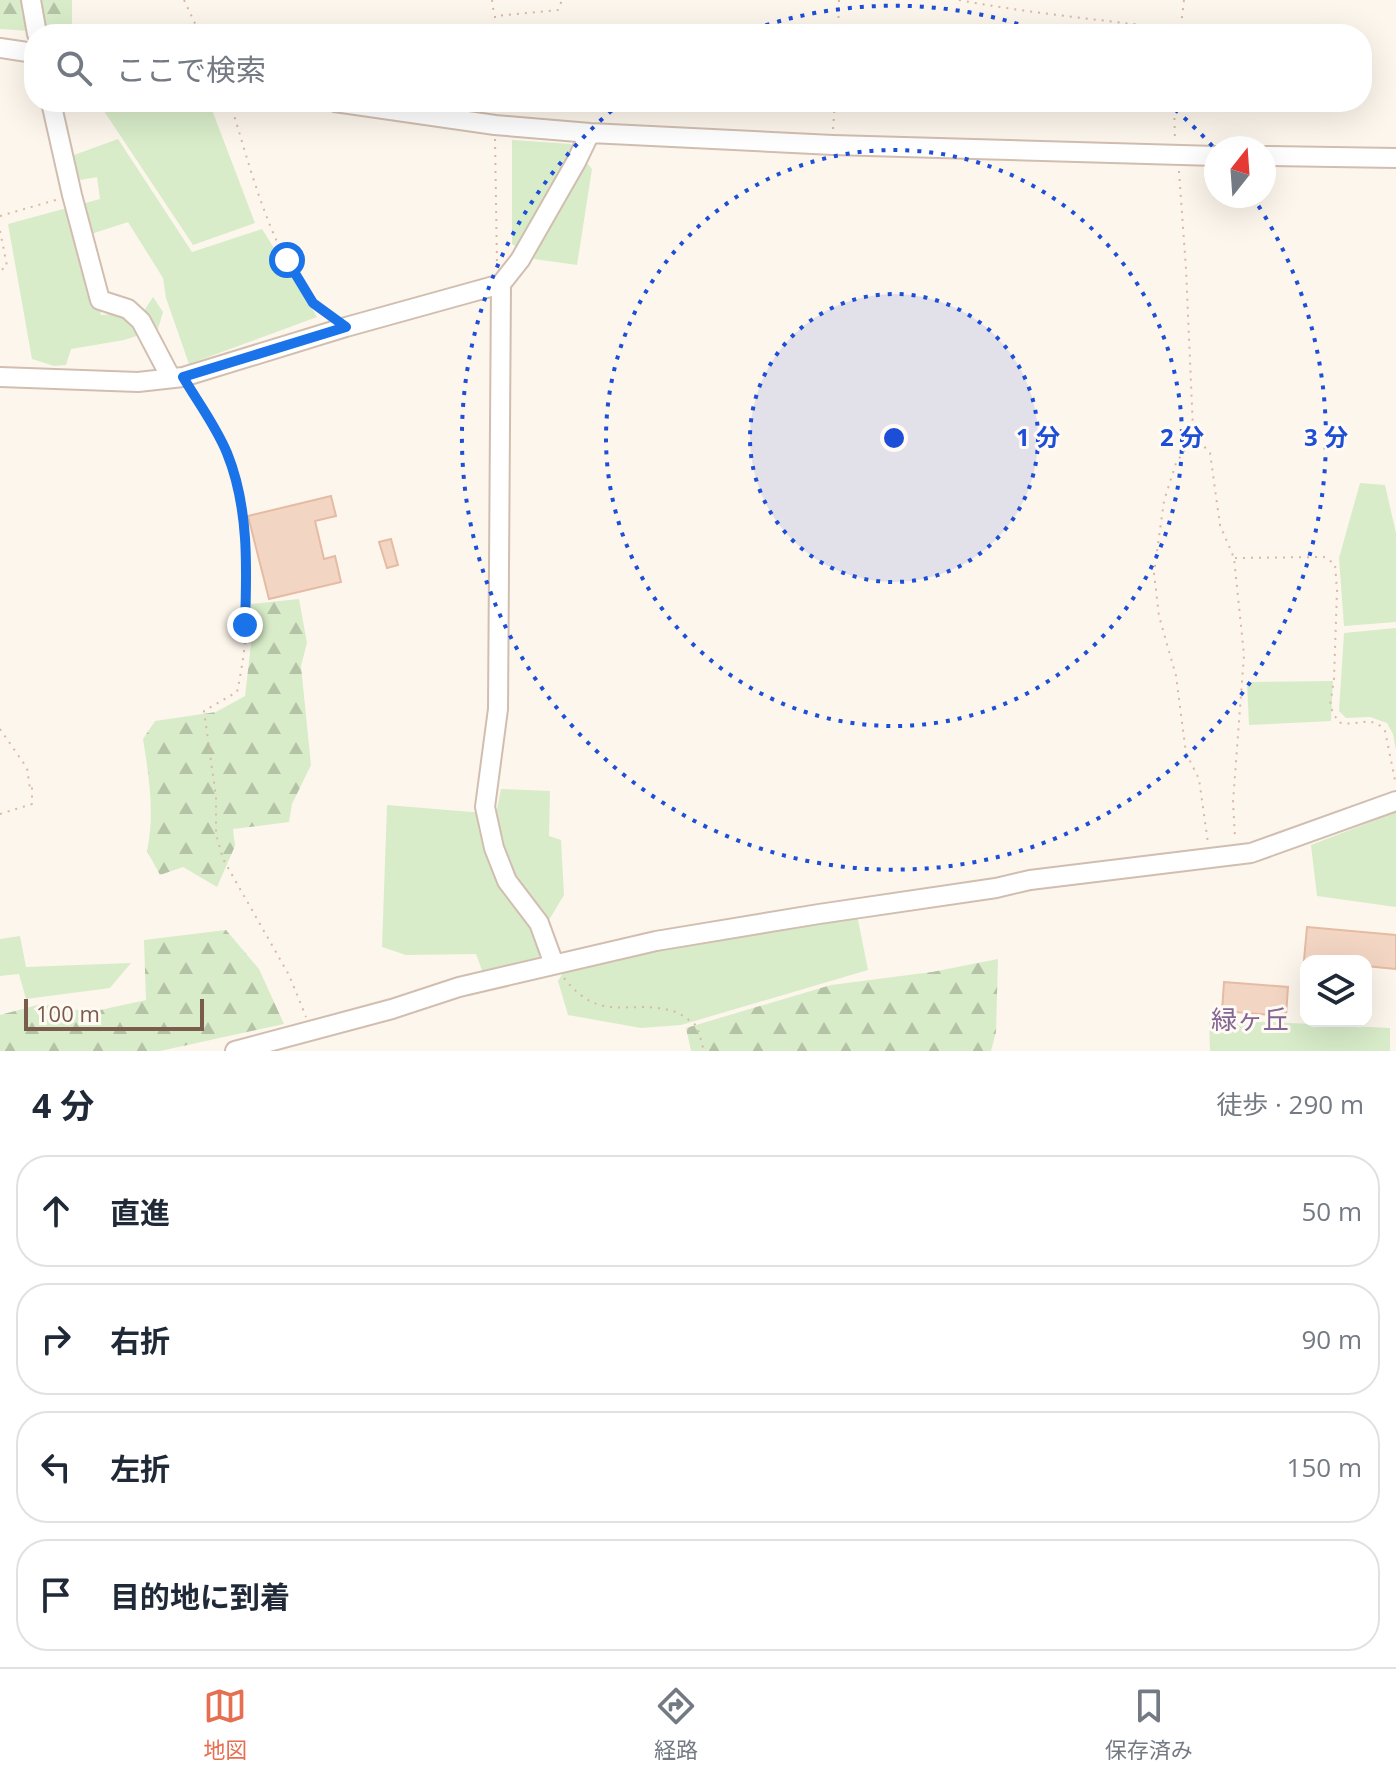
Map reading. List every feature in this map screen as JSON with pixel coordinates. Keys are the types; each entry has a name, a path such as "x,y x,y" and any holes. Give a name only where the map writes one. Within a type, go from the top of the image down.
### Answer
{"street":[{"path":"31,0 35,24"},
{"path":"0,48 24,52"},
{"path":"53,112 100,300 128,309 141,321 177,378"},
{"path":"405,112 495,125 590,133 833,145 1204,156"},
{"path":"0,377 138,382 177,378 501,284 520,260 590,133"},
{"path":"1276,156 1396,158"},
{"path":"501,284 498,709 485,807 494,848 507,881 539,923 554,964"},
{"path":"235,1051 392,1009 459,987 656,941 996,888 1030,880 1251,853 1396,801"}],"path":[{"path":"184,0 195,24"},
{"path":"492,0 495,24"},
{"path":"495,16 558,10 562,0"},
{"path":"838,24 839,0"},
{"path":"959,0 1127,24"},
{"path":"1181,24 1184,0"},
{"path":"233,112 267,218 287,260 313,303 346,327"},
{"path":"833,145 835,112"},
{"path":"1175,112 1193,429 1195,436 1210,453 1220,525 1234,558 1244,655 1233,802 1237,854"},
{"path":"495,125 497,271 501,284"},
{"path":"0,216 72,195"},
{"path":"0,231 7,266 0,271"},
{"path":"177,378 227,452 240,497 247,567 242,669 237,692 204,711 216,797 216,834 223,859 289,975 311,1029"},
{"path":"1195,436 1176,463 1164,501 1154,573 1159,616 1176,676 1186,753 1199,779 1211,859"},
{"path":"1234,558 1324,557 1335,564 1335,664 1330,706 1338,722 1346,725 1370,720 1385,731 1396,786"},
{"path":"0,729 27,768 30,789 32,787 32,804 0,814"},
{"path":"554,964 588,1001 611,1009 656,1008 679,1013 697,1026 704,1051"}],"green space":[{"path":"0,0 72,0 72,24 24,24 24,31 0,29"},
{"path":"105,112 213,112 255,223 193,245"},
{"path":"118,139 192,252 262,229 317,317 189,364 166,298 163,278 128,222 85,236 101,315 144,311 153,297 163,312 158,329 124,340 71,349 66,365 54,366 32,359 8,224 100,199 97,177 63,183 63,159"},
{"path":"512,140 571,144 592,169 577,265 534,259 512,244"},
{"path":"1360,483 1385,485 1396,533 1396,622 1344,626 1339,558"},
{"path":"299,599 307,643 301,666 311,765 292,804 289,822 233,829 235,846 217,887 183,867 160,875 147,851 151,809 143,739 155,721 216,712 245,696 252,636 251,604"},
{"path":"1396,628 1396,750 1387,723 1370,717 1346,718 1339,711 1344,633"},
{"path":"1333,681 1331,721 1249,725 1247,682"},
{"path":"501,789 550,791 549,836 561,840 564,895 549,920 538,962 483,973 476,954 406,955 382,947 387,805 496,814"},
{"path":"1396,812 1396,907 1317,896 1311,845"},
{"path":"857,915 868,970 681,1025 641,1028 568,1015 558,981 566,968"},
{"path":"226,930 259,969 284,1024 160,1051 0,1051 0,1015 41,1004 91,1012 146,1000 144,940"},
{"path":"20,936 26,967 131,963 110,988 26,999 19,974 0,976 0,939"},
{"path":"998,959 996,1032 991,1051 691,1051 686,1028 831,985 932,972"},
{"path":"1209,1019 1300,1024 1300,1027 1390,1028 1390,1051 1210,1051"}],"building":[{"path":"331,496 336,516 315,521 324,559 335,556 341,582 269,599 248,516"},
{"path":"391,539 398,565 387,568 379,542"},
{"path":"1307,927 1396,935 1396,969 1372,967 1372,955 1304,955"},
{"path":"1224,982 1288,987 1286,1016 1222,1011"}],"district":[{"name":"緑ヶ丘","path":"1250,1020"}],"route":[{"path":"245,625 247,567 240,497 227,452 183,377 346,327 313,303 287,260"}]}
